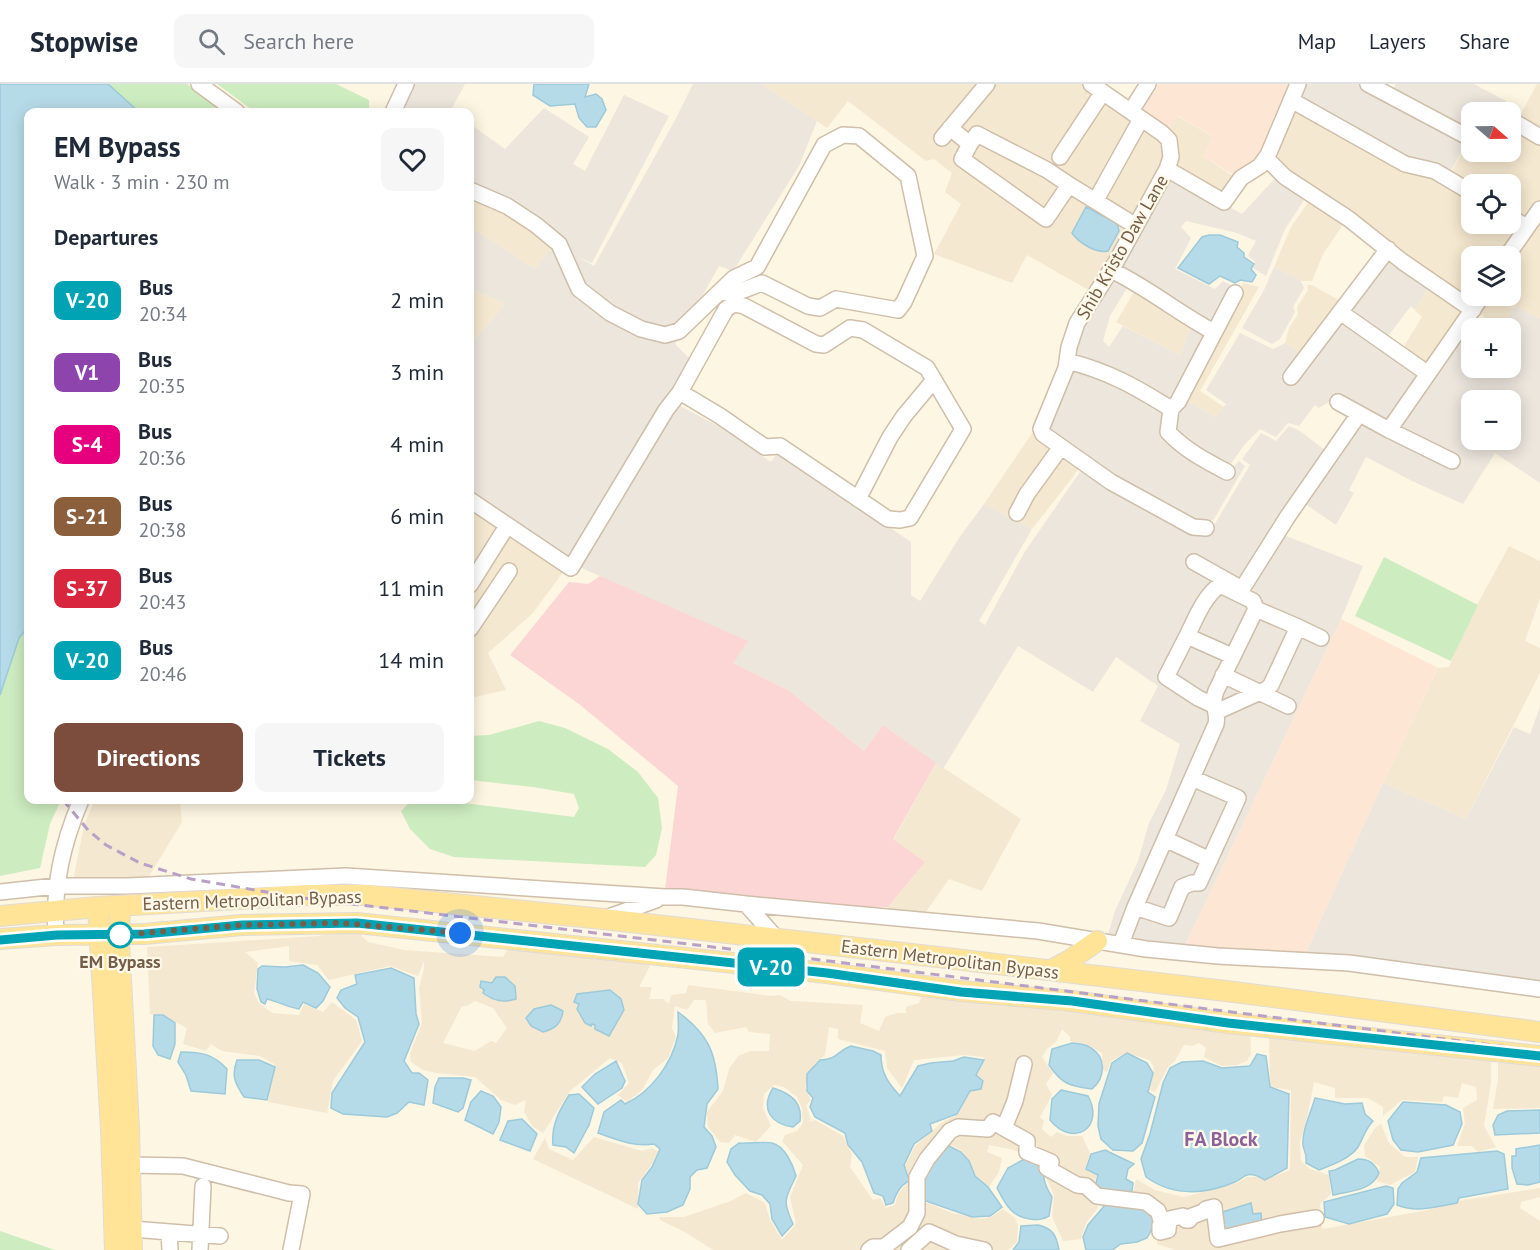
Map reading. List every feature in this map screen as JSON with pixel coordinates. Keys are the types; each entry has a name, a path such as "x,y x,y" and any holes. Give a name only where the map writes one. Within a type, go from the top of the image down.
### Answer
{"main road":[{"name":"Eastern Metropolitan Bypass","path":"0,916 98,907 311,895 365,895 603,919 1051,970 1540,1032"},
{"path":"120,906 119,955 132,1250"},
{"path":"98,907 111,1129 114,1250"},
{"name":"Eastern Metropolitan Bypass","path":"0,939 120,934 242,925 357,923 777,968 961,992 1072,1001 1228,1023 1540,1056"},
{"path":"1051,970 1071,960 1097,940"}],"street":[{"path":"199,84 232,108"},
{"path":"395,108 406,84"},
{"path":"970,144 946,133 987,84"},
{"path":"1096,200 1148,84"},
{"path":"1167,169 1224,202 1241,178 1260,166 1266,158 1298,84"},
{"path":"1368,84 1461,133"},
{"path":"1060,157 1097,88"},
{"name":"Shib Kristo Daw Lane","path":"1097,88 1162,134 1169,141 1171,158 1111,270 1077,323 1066,368 1041,429 1043,434 1111,482 1194,527 1206,528"},
{"path":"1291,100 1405,164 1435,171 1461,186"},
{"path":"1521,126 1540,137"},
{"path":"1071,186 1067,188 1046,219 962,159 977,134 1047,170 1136,226"},
{"path":"474,192 507,206 559,244 579,289 610,313 640,329 665,335 679,332 734,278 757,267 824,145 843,135 859,136 908,176 925,256 898,310 836,299 820,308 807,306 762,284 741,291 719,293"},
{"path":"1266,158 1285,177 1349,219 1473,310"},
{"path":"1514,246 1540,209"},
{"path":"1521,223 1527,227"},
{"path":"1291,377 1388,249"},
{"path":"757,267 762,284"},
{"path":"1111,270 1133,280 1191,320 1214,332"},
{"path":"1227,472 1176,441 1168,432 1171,409 1178,402 1235,293"},
{"path":"474,503 571,568 666,410 680,392 726,309 734,304 744,306 816,344 824,345 850,328 863,330 927,368 963,429 910,518 888,519 780,446 765,447 680,392"},
{"path":"1389,430 1476,306"},
{"path":"1340,312 1427,374"},
{"path":"1067,361 1112,374 1136,386 1171,409"},
{"path":"858,499 890,437 934,380"},
{"path":"1338,402 1452,461"},
{"path":"1194,562 1242,589 1288,516 1359,414"},
{"path":"1017,513 1027,494 1061,447"},
{"path":"474,579 507,526"},
{"path":"475,609 508,571"},
{"path":"1215,708 1166,677 1198,613 1214,589 1220,585 1253,601 1256,609 1321,638"},
{"path":"1121,944 1135,907 1216,724 1212,700 1256,609"},
{"path":"1215,708 1262,693 1271,685 1298,627"},
{"path":"1187,636 1232,656"},
{"path":"1223,675 1288,706"},
{"path":"1135,907 1169,918 1182,886 1200,883 1244,798 1192,778"},
{"path":"57,935 56,886 68,831 79,804"},
{"path":"1165,839 1210,860"},
{"path":"0,892 56,886 128,886 346,876 683,897 1038,931 1235,958 1349,963 1540,989"},
{"path":"603,919 665,897"},
{"path":"746,904 777,939 777,968"},
{"path":"1004,1128 1015,1101 1024,1064"},
{"path":"869,1250 873,1247 884,1247 910,1227 917,1214 917,1177 927,1159 950,1131 958,1127 988,1129 993,1122 1027,1141 1027,1152 1052,1162 1047,1168 1077,1185 1086,1186 1097,1196 1129,1199 1148,1204 1158,1211 1162,1223 1160,1232 1168,1230 1169,1219 1183,1215 1186,1220 1189,1220 1192,1216 1214,1207 1218,1239 1264,1227 1316,1218"},
{"path":"130,1165 183,1166 289,1193 302,1194 291,1250"},
{"path":"200,1242 203,1186"},
{"path":"132,1229 169,1232 200,1242 220,1236"},
{"path":"169,1232 170,1250"},
{"path":"909,1250 929,1232 956,1244 984,1250"}],"shaded area":[{"path":"414,84 465,84 452,108 404,108"},
{"path":"693,84 761,84 817,121 799,166 733,271 719,266 675,344 691,360 667,399 724,429 771,462 779,451 911,542 911,595 920,601 959,538 984,504 1032,529 979,621 985,625 1024,553 1084,466 1106,481 1193,529 1209,531 1250,465 1242,459 1261,433 1276,441 1289,426 1300,431 1330,454 1290,508 1242,586 1227,585 1246,594 1281,534 1363,566 1341,619 1183,949 1107,938 1115,911 1138,861 1149,823 1166,790 1180,744 1140,721 1158,686 1116,657 1093,692 1018,646 943,769 883,725 864,751 788,690 733,663 747,641 570,563 474,501 474,340 505,304 474,290 474,230 535,269 554,245 497,206 474,195 474,127 505,149 544,108 589,137 573,164 585,171 624,95 669,116 592,263 578,257 594,266"},
{"path":"761,84 1085,84 1159,134 1167,157 1092,292 1027,255 1012,283 934,254 961,204 945,192 952,173 934,159 926,161 848,101 827,128"},
{"path":"1158,84 1295,84 1265,154 1238,178 1203,156 1213,136 1178,116 1167,130 1139,112"},
{"path":"1301,84 1361,84 1461,138 1461,153 1449,174 1407,162 1296,99"},
{"path":"1396,84 1474,84 1506,101 1461,102 1461,128 1391,93"},
{"path":"1537,84 1540,84 1540,133 1521,123 1521,114"},
{"path":"1294,106 1445,182 1461,155 1461,162 1521,162 1521,132 1540,141 1540,203 1521,230 1521,174 1461,174 1461,234 1518,234 1510,246 1461,246 1461,299 1272,158"},
{"path":"1177,116 1214,137 1203,156 1236,178 1223,198 1171,168 1167,130"},
{"path":"1171,173 1242,214 1278,175 1308,194 1285,229 1266,276 1253,268 1255,262 1248,255 1256,241 1237,233 1186,221 1181,227 1191,238 1175,269 1215,289 1223,281 1235,287 1212,329 1115,268"},
{"path":"1312,197 1346,220 1323,254 1312,281 1301,281 1274,267 1291,227"},
{"path":"474,203 497,206 554,245 535,269 474,230"},
{"path":"1540,216 1540,319 1515,307 1508,318 1485,318 1478,311 1481,306 1521,306 1520,246"},
{"path":"1389,254 1429,287 1415,310 1411,306 1385,340 1344,311"},
{"path":"1274,267 1301,281 1304,288 1293,307 1295,312 1280,339 1272,344 1242,328 1264,290"},
{"path":"1113,275 1130,283 1110,316 1103,341 1109,347 1123,326 1180,355 1192,324 1209,333 1170,403 1071,361 1071,348"},
{"path":"1243,283 1259,287 1200,391 1224,407 1216,417 1185,400"},
{"path":"1307,285 1312,285 1342,302 1302,354 1285,343 1289,328 1298,314 1297,307 1308,290"},
{"path":"1137,287 1192,324 1180,355 1116,322"},
{"path":"1429,287 1468,312 1461,318 1461,322 1427,370 1401,351 1422,317 1415,310"},
{"path":"474,290 505,304 474,340"},
{"path":"1515,306 1540,319 1540,483 1495,453 1463,504 1366,457 1349,490 1354,493 1336,525 1304,503 1361,418 1394,428 1461,333 1461,378 1521,378 1521,318 1507,318"},
{"path":"1341,315 1424,374 1388,427 1335,398 1319,408 1315,405 1299,426 1288,423 1276,437 1260,429 1245,444 1227,469 1171,429 1174,410 1185,400 1216,417 1226,404 1206,390 1240,333 1273,349 1285,343 1302,354"},
{"path":"1072,366 1169,411 1165,433 1227,474 1239,461 1245,466 1214,519 1205,526 1112,479 1046,433"},
{"path":"1033,432 1080,465 1032,529 984,504"},
{"path":"474,508 536,548 563,572 533,613 488,653 506,690 474,697"},
{"path":"1509,546 1540,561 1540,598 1525,641 1540,648 1540,673 1466,819 1383,783 1438,668 1449,667 1471,616"},
{"path":"600,576 748,641 733,663 788,690 864,751 883,725 936,763 893,839 925,862 888,907 825,907 665,890 678,786 579,704 510,655 569,582 588,584"},
{"path":"1341,619 1438,668 1304,957 1183,949"},
{"path":"1540,707 1540,986 1304,957 1383,783 1466,819 1514,727 1530,734"},
{"path":"936,763 1021,819 982,891 949,879 921,919 884,918 888,907 925,862 893,840"},
{"path":"93,804 180,804 182,822 148,878 73,881 84,825"},
{"path":"355,929 368,942 404,950 503,957 511,943 645,957 650,966 639,987 652,987 649,999 663,999 669,1004 671,995 686,993 688,985 771,996 780,995 791,1001 863,1005 860,1023 879,1031 885,1017 906,1013 906,1007 919,1003 922,995 1250,1029 1251,1054 1247,1061 1237,1065 1222,1066 1204,1057 1206,1048 1199,1043 1193,1046 1184,1045 1175,1061 1168,1067 1155,1092 1150,1090 1154,1068 1150,1060 1126,1053 1111,1061 1107,1072 1103,1070 1102,1053 1090,1046 1070,1041 1070,1037 1062,1029 1056,1042 1047,1049 1042,1057 1053,1073 1046,1084 1052,1095 1040,1117 1044,1121 1042,1129 1051,1137 1057,1132 1067,1136 1082,1136 1090,1153 1085,1169 1097,1175 1090,1194 1097,1199 1098,1208 1086,1223 1081,1239 1063,1241 1052,1217 1054,1195 1045,1175 1049,1163 1010,1149 989,1145 987,1152 1002,1158 999,1172 989,1187 975,1175 969,1160 961,1150 944,1142 917,1177 909,1176 905,1166 915,1146 940,1124 958,1114 970,1092 981,1089 984,1081 977,1075 985,1060 983,1057 964,1055 914,1060 902,1088 887,1068 885,1051 838,1039 838,1029 829,1027 825,1055 815,1063 805,1087 811,1100 806,1105 811,1120 807,1122 815,1120 843,1136 852,1154 850,1167 873,1200 880,1198 886,1208 895,1205 898,1194 907,1183 918,1184 922,1204 928,1203 952,1213 981,1219 991,1217 1003,1209 1015,1218 1018,1225 1017,1242 1008,1250 713,1250 685,1232 660,1220 659,1217 684,1217 731,1201 746,1193 765,1203 770,1220 782,1240 796,1224 790,1197 803,1165 782,1141 785,1135 797,1131 803,1123 802,1108 797,1097 784,1087 774,1085 764,1094 763,1108 771,1126 756,1142 735,1135 729,1143 720,1142 708,1127 707,1112 723,1091 729,1069 738,1056 750,1051 769,1051 770,1034 749,1032 746,1027 715,1033 708,1024 706,1000 694,1000 687,1010 675,1006 672,1028 676,1037 668,1058 653,1070 642,1090 627,1102 618,1095 629,1083 622,1063 610,1058 570,1091 543,1133 532,1126 524,1112 526,1100 515,1105 501,1100 475,1077 423,1070 411,1062 410,1053 422,1023 419,988 424,961 418,976 390,966 329,980 317,965 289,961 289,946 245,952 258,963 254,993 259,1003 272,1013 299,1015 304,1004 323,1012 332,1002 356,1020 362,1041 333,1081 327,1113 268,1102 274,1064 260,1056 222,1051 211,1044 206,1051 183,1044 187,1028 159,1014 150,1014 147,947 319,936","holes":["475,1001 493,1008 507,1028 496,1043 491,1041 475,1051 443,1043 462,1006"]},
{"path":"1269,1033 1491,1057 1491,1083 1484,1126 1496,1147 1478,1152 1472,1146 1457,1146 1465,1124 1463,1108 1477,1100 1476,1087 1462,1083 1458,1098 1444,1096 1442,1102 1402,1100 1383,1116 1383,1107 1368,1098 1335,1098 1335,1088 1314,1082 1300,1142 1301,1161 1310,1169 1329,1175 1331,1194 1320,1204 1322,1229 1423,1211 1458,1201 1540,1188 1540,1197 1521,1202 1520,1208 1540,1221 1540,1250 1175,1250 1157,1244 1157,1232 1133,1195 1136,1179 1155,1190 1184,1197 1237,1183 1247,1177 1259,1177 1265,1180 1290,1170 1291,1090 1270,1087"},
{"path":"1498,1057 1540,1061 1540,1108 1493,1109 1498,1079"},
{"path":"1381,1124 1389,1143 1405,1157 1418,1157 1415,1172 1390,1185 1377,1181 1380,1167 1365,1156 1364,1145 1375,1128"},
{"path":"594,1137 642,1151 652,1148 658,1151 652,1164 638,1183 638,1209 533,1159 545,1138 549,1149 573,1160"}],"green space":[{"path":"0,84 187,84 220,108 24,108 24,804 59,804 50,824 40,868 0,876"},
{"path":"217,84 336,84 369,100 369,108 250,108"},
{"path":"1384,557 1478,605 1451,661 1355,616"},
{"path":"539,721 565,728 608,749 638,772 658,798 662,828 656,855 645,867 454,857 430,849 410,829 401,811 408,804 472,804 574,817 579,808 574,794 474,780 474,736 489,735"},
{"path":"0,1231 55,1250 0,1250"}],"water":[{"path":"0,84 108,84 135,108 24,108 24,632 19,638 0,695"},
{"path":"534,84 589,84 585,97 596,94 602,99 606,110 596,127 587,127 579,118 575,104 550,106 533,95"},
{"path":"1086,207 1117,223 1119,231 1108,251 1098,251 1088,246 1072,233"},
{"path":"1220,235 1238,242 1237,247 1244,253 1244,257 1254,264 1251,269 1256,275 1252,282 1240,280 1235,283 1220,276 1209,284 1178,268 1202,237"},
{"path":"303,965 318,973 330,987 323,1001 316,1008 303,1002 299,1009 267,999 265,1004 261,1002 257,989 258,969 262,966"},
{"path":"391,968 414,978 416,1014 419,1024 404,1061 412,1073 419,1073 428,1080 424,1105 409,1102 397,1113 387,1117 343,1114 331,1108 332,1093 365,1042 358,1017 345,1008 337,998 341,990 357,984 355,975"},
{"path":"496,977 505,977 515,986 516,999 499,1000 483,993 484,990 480,987 481,981 492,983"},
{"path":"610,990 621,999 624,1010 609,1036 595,1029 595,1025 585,1023 577,1009 579,1004 574,1002 577,994"},
{"path":"551,1005 563,1011 557,1025 543,1032 531,1026 526,1018 534,1009"},
{"path":"678,1012 703,1036 715,1064 718,1089 707,1104 704,1127 712,1136 716,1147 707,1168 697,1170 690,1177 690,1189 683,1205 667,1212 647,1214 638,1204 642,1180 652,1167 660,1149 654,1144 633,1144 598,1133 604,1112 621,1100 625,1104 634,1099 652,1085 659,1076 675,1046 678,1035"},
{"path":"154,1015 163,1015 175,1023 175,1044 170,1059 158,1055 153,1046"},
{"path":"1072,1043 1089,1047 1100,1057 1102,1074 1092,1089 1067,1083 1049,1065 1052,1049"},
{"path":"851,1046 881,1055 886,1077 900,1096 918,1066 953,1061 964,1057 984,1060 976,1075 983,1081 981,1089 970,1091 957,1114 930,1124 932,1131 914,1144 904,1165 908,1177 912,1180 900,1189 893,1203 886,1205 883,1196 874,1193 862,1162 848,1145 845,1133 815,1117 810,1107 813,1098 807,1091 807,1074 820,1060 831,1058"},
{"path":"181,1052 207,1055 222,1064 227,1069 225,1094 191,1091 186,1075 178,1062"},
{"path":"1127,1053 1147,1063 1153,1073 1148,1092 1155,1097 1142,1143 1133,1151 1113,1150 1101,1139 1098,1126 1099,1104 1112,1063"},
{"path":"1257,1054 1266,1056 1270,1087 1289,1094 1287,1168 1265,1180 1249,1175 1212,1190 1189,1192 1167,1188 1146,1177 1141,1159 1163,1083 1170,1068 1182,1062 1203,1061 1222,1068 1250,1066"},
{"path":"237,1060 259,1060 275,1067 267,1100 244,1097 235,1079 234,1071"},
{"path":"616,1061 625,1081 622,1088 598,1104 582,1087 595,1074"},
{"path":"439,1078 471,1080 463,1108 458,1112 433,1103"},
{"path":"773,1088 790,1096 797,1104 800,1121 793,1127 779,1123 770,1114 768,1103"},
{"path":"1061,1090 1088,1096 1093,1117 1090,1125 1084,1130 1068,1133 1059,1129 1050,1120 1052,1099"},
{"path":"481,1091 493,1096 501,1107 499,1122 493,1134 465,1120 471,1102"},
{"path":"579,1094 594,1108 589,1125 574,1153 566,1147 553,1145 553,1131 559,1113 569,1095"},
{"path":"1315,1098 1345,1104 1362,1103 1365,1114 1373,1121 1351,1155 1319,1170 1306,1163 1303,1145 1305,1127"},
{"path":"1403,1102 1446,1105 1460,1112 1462,1124 1453,1145 1418,1152 1401,1150 1393,1140 1388,1121"},
{"path":"1540,1110 1540,1133 1495,1135 1493,1125 1498,1115 1507,1111"},
{"path":"522,1119 537,1134 530,1151 500,1140 508,1121"},
{"path":"739,1143 772,1143 785,1152 791,1162 796,1176 787,1195 786,1204 793,1224 782,1236 772,1219 770,1204 762,1195 750,1191 735,1175 727,1162 731,1149"},
{"path":"947,1145 961,1152 969,1161 975,1176 988,1187 1002,1207 990,1216 972,1217 923,1200 927,1170"},
{"path":"1540,1145 1540,1182 1528,1185 1517,1184 1512,1168 1512,1156 1516,1156 1516,1149"},
{"path":"1105,1150 1134,1164 1128,1169 1126,1179 1133,1183 1132,1191 1113,1194 1095,1187 1098,1175 1086,1169 1091,1154"},
{"path":"1497,1151 1504,1154 1508,1189 1459,1198 1457,1203 1434,1208 1412,1209 1397,1205 1398,1189 1402,1183 1417,1172 1421,1158"},
{"path":"1028,1157 1045,1163 1044,1180 1052,1197 1049,1216 1042,1219 1023,1218 1013,1212 997,1188 1008,1168"},
{"path":"1358,1159 1368,1161 1375,1166 1379,1173 1376,1179 1366,1187 1333,1195 1329,1171"},
{"path":"1386,1186 1393,1188 1394,1204 1387,1214 1349,1224 1325,1217 1324,1202"},
{"path":"1145,1203 1160,1224 1152,1229 1147,1238 1137,1242 1121,1244 1112,1250 1086,1250 1083,1237 1088,1225 1105,1205"},
{"path":"1251,1203 1253,1214 1261,1213 1262,1226 1219,1236 1216,1214"},
{"path":"1038,1225 1048,1228 1053,1233 1059,1250 1013,1250 1019,1242 1021,1226"}],"railway":[{"path":"66,804 88,830 106,845 140,863 191,879 302,898 805,958 1540,1051"}],"bus line":[{"name":"V-20","path":"0,940 57,935 144,934 242,925 357,923 827,973 961,992 1072,1001 1228,1023 1540,1056"}],"place":[{"name":"EM Bypass","path":"120,935"}],"district":[{"name":"FA Block","path":"1221,1139"}],"route":[{"path":"120,935 242,925 341,923 460,933"}]}
